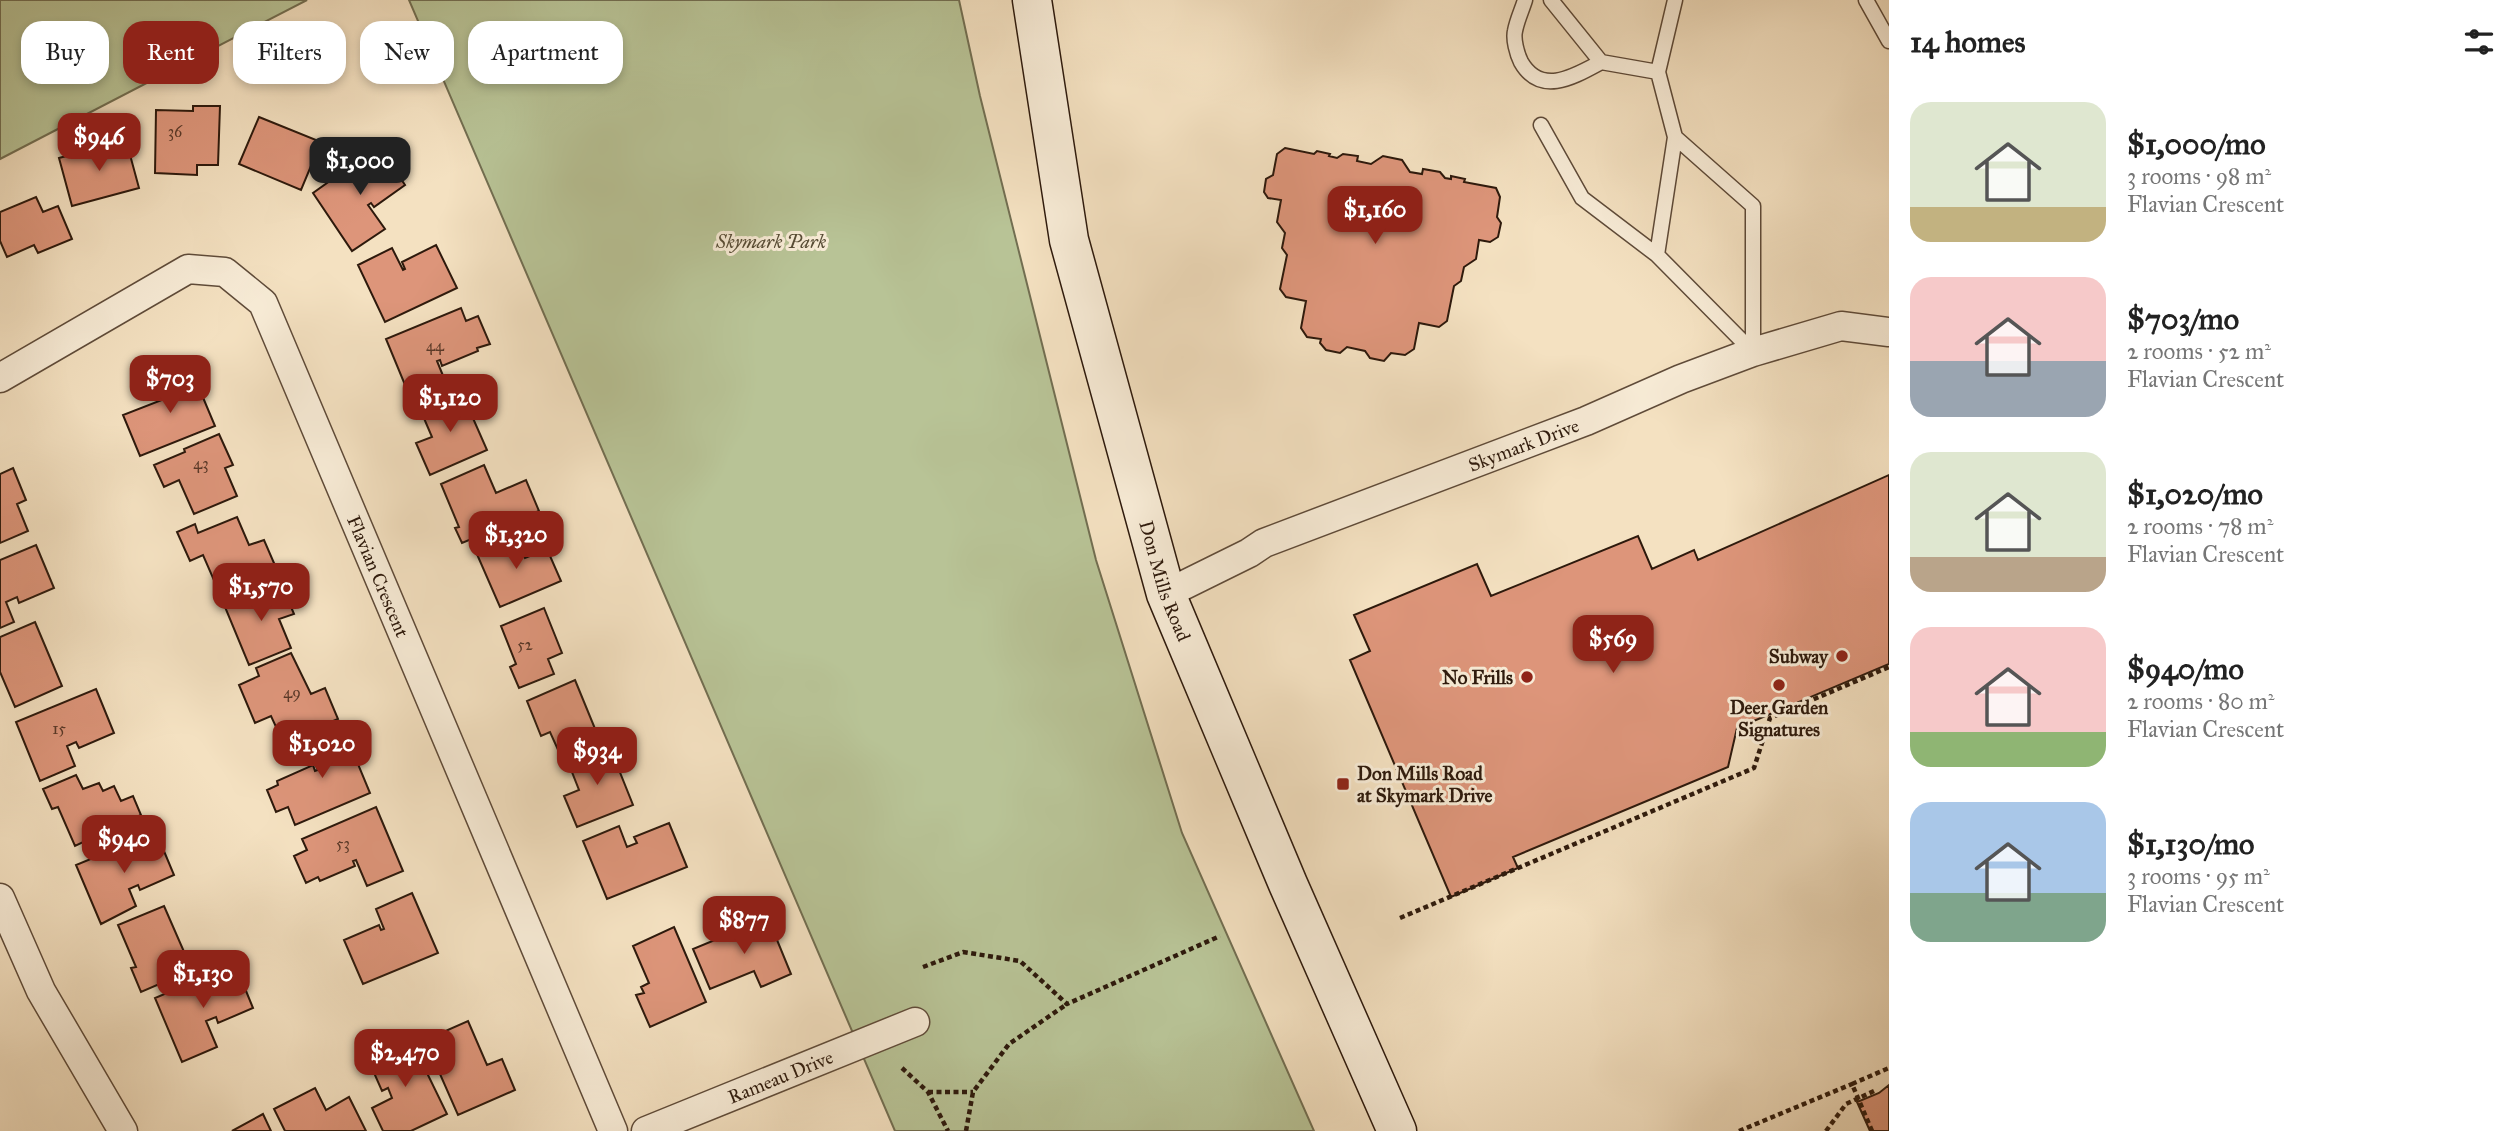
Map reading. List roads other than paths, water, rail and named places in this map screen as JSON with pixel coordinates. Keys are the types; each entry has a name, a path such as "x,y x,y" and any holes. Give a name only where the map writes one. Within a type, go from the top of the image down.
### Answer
{"main road":[{"name":"Don Mills Road","path":"1032,0 1069,240 1166,594 1288,884 1397,1131"}],"street":[{"name":"Flavian Crescent","path":"0,378 188,269 225,272 263,303 613,1131"},
{"name":"Skymark Drive","path":"1166,594 1264,543 1586,421 1681,379 1753,352 1841,326 1889,332"},
{"path":"0,898 41,991 123,1131"},
{"name":"Rameau Drive","path":"646,1131 915,1021"}],"lane":[{"path":"1525,0 1513,34 1519,58 1529,74 1548,82 1571,78 1601,62 1658,72"},
{"path":"1551,0 1601,62"},
{"path":"1657,255 1675,137 1658,72 1675,0"},
{"path":"1866,0 1889,41"},
{"path":"1541,125 1582,198 1657,255 1753,352"},
{"path":"1675,137 1753,206 1753,352"}],"place":[{"name":"Subway","path":"1842,656"},
{"name":"No Frills","path":"1527,677"},
{"name":"Deer Garden Signatures","path":"1779,685"},
{"name":"Don Mills Road at Skymark Drive","path":"1343,784"}],"park label":[{"name":"Skymark Park","path":"771,241"}]}
